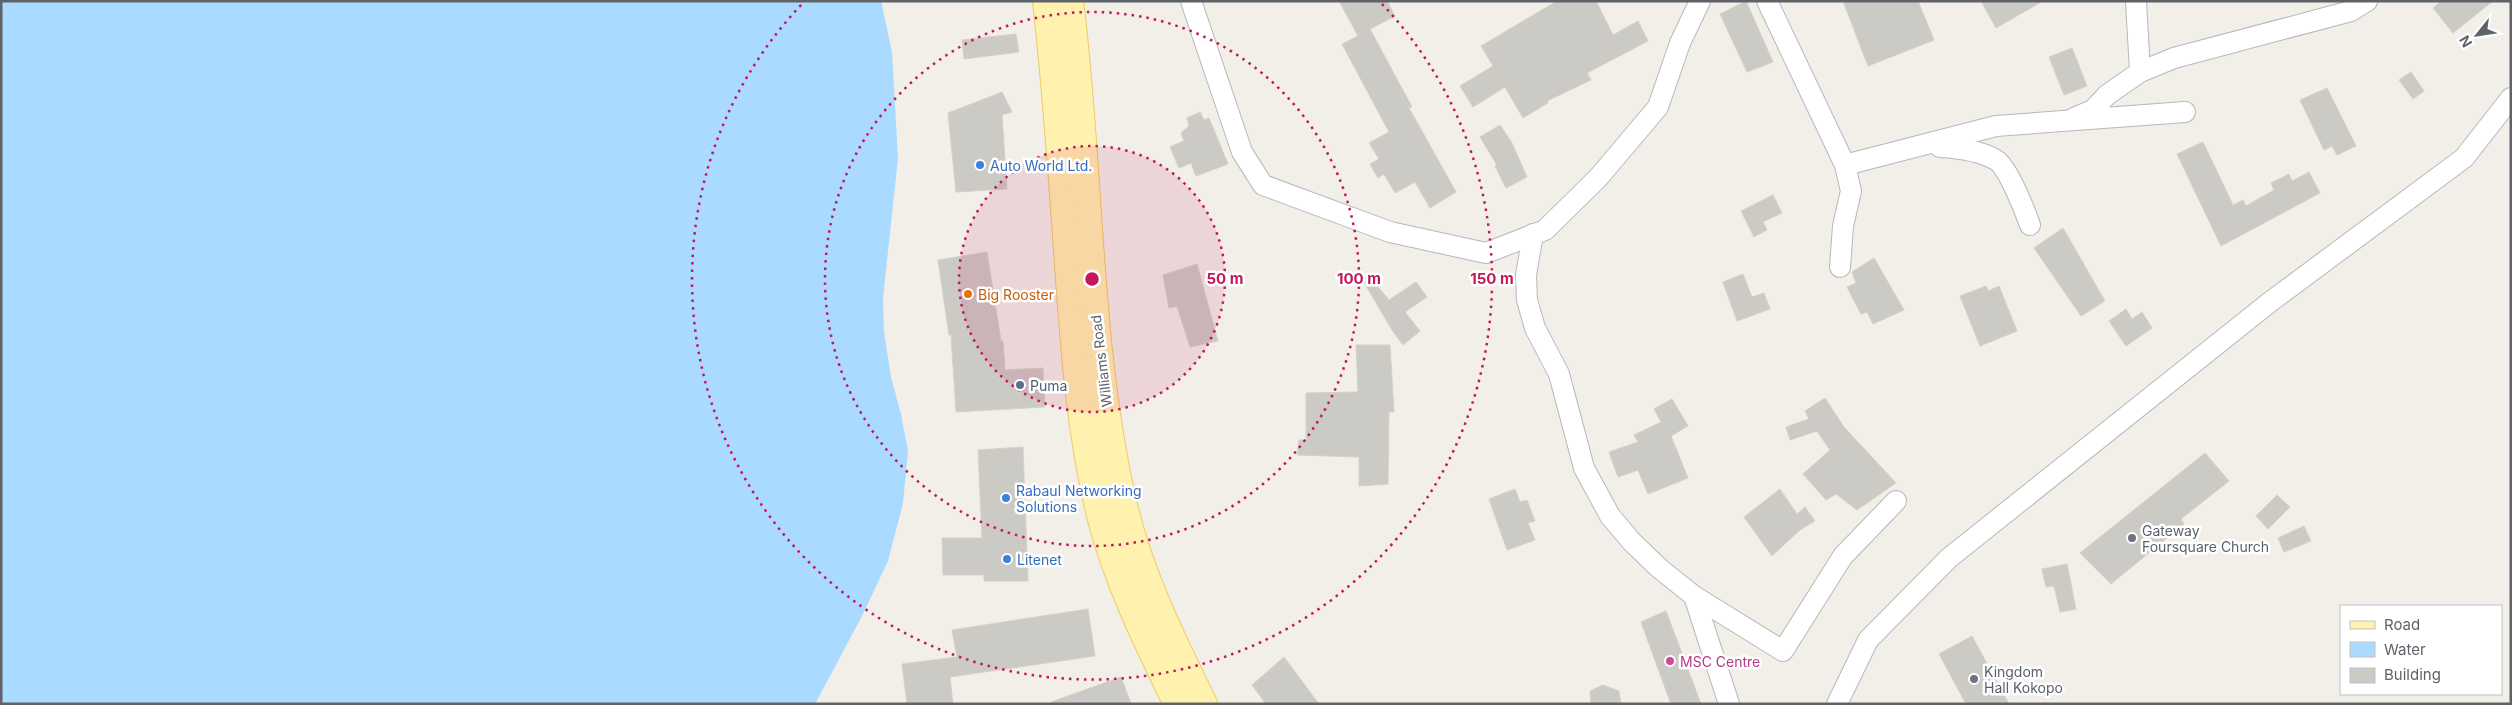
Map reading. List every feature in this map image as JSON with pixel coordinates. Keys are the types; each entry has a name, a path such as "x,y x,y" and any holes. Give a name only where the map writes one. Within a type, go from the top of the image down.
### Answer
{"main road":[{"name":"Williams Road","path":"1047,1 1055,73 1076,371 1090,469 1118,570 1178,704"},
{"name":"Williams Road","path":"1069,1 1078,70 1101,376 1121,497 1143,569 1164,625 1203,704"}],"street":[{"path":"1191,1 1242,152 1263,185 1390,232 1486,253 1545,230 1598,178 1658,107 1680,43 1700,1"},
{"path":"1768,1 1845,165 1851,191 1843,226 1840,267"},
{"path":"2136,1 2140,72"},
{"path":"2065,122 2093,110 2107,95 2140,72 2201,50 2358,4"},
{"path":"1837,703 1868,640 1949,558 2270,302 2464,158 2511,98"},
{"path":"1845,165 1996,126 2185,112"},
{"path":"1925,145 1964,149 1998,160 2018,194 2030,225"},
{"path":"1533,234 1526,275 1527,300 1534,328 1560,374 1584,468 1610,516 1659,568 1694,596 1783,651 1843,556 1896,501"},
{"path":"1694,596 1729,704"}],"water":[{"path":"1,1 881,1 892,52 898,158 883,298 884,332 891,377 908,451 903,503 888,561 862,616 815,704 1,704"}],"building":[{"path":"1339,1 1387,1 1395,16 1370,29 1412,107 1409,108 1456,192 1430,208 1415,182 1395,193 1384,174 1378,178 1370,164 1379,159 1369,143 1389,132 1342,44 1358,36"},
{"path":"1557,1 1596,1 1613,35 1638,21 1648,41 1587,73 1591,80 1547,101 1548,103 1523,118 1505,87 1473,107 1460,86 1493,66 1481,46"},
{"path":"1746,1 1773,62 1747,72 1720,14"},
{"path":"1843,1 1918,1 1934,40 1868,66"},
{"path":"1981,1 2043,1 1996,28"},
{"path":"2441,1 2493,1 2453,33 2433,8"},
{"path":"1016,34 1019,52 964,59 962,40"},
{"path":"2072,48 2087,86 2064,95 2049,57"},
{"path":"2411,72 2424,91 2413,99 2399,80"},
{"path":"2327,88 2356,146 2337,155 2332,146 2324,150 2300,100"},
{"path":"1002,92 1012,112 1002,115 1007,189 956,192 948,113"},
{"path":"1200,112 1204,120 1209,118 1228,164 1196,176 1191,163 1179,168 1170,147 1184,141 1181,133 1189,126 1187,118"},
{"path":"1500,125 1512,143 1527,177 1506,188 1495,166 1497,165 1480,137"},
{"path":"2203,142 2233,205 2243,200 2246,206 2274,190 2271,183 2289,174 2292,181 2309,172 2320,193 2221,246 2177,154"},
{"path":"1773,195 1782,213 1763,222 1767,230 1754,237 1741,211"},
{"path":"2063,228 2105,301 2081,316 2034,248"},
{"path":"987,252 1001,341 1003,341 1005,370 1043,368 1045,407 956,412 951,335 949,335 938,260"},
{"path":"1874,258 1904,310 1873,324 1867,312 1861,314 1847,287 1856,283 1852,272"},
{"path":"1197,264 1218,341 1190,347 1177,306 1169,308 1163,275"},
{"path":"1743,274 1752,297 1764,293 1770,309 1737,321 1723,282"},
{"path":"1368,275 1389,300 1416,282 1427,297 1405,312 1420,331 1403,345 1362,279"},
{"path":"1986,286 1988,291 1999,286 2017,331 1980,346 1960,296"},
{"path":"2126,309 2132,319 2142,312 2152,328 2126,346 2109,321"},
{"path":"1356,345 1390,345 1394,412 1389,412 1388,484 1359,486 1359,457 1297,455 1299,440 1306,440 1306,393 1358,392"},
{"path":"1825,398 1844,427 1896,483 1857,510 1836,494 1826,500 1803,474 1830,450 1817,431 1790,440 1786,427 1809,419 1805,411"},
{"path":"1672,399 1688,426 1671,436 1688,478 1648,494 1638,470 1618,477 1609,452 1638,442 1634,435 1661,422 1654,409"},
{"path":"1023,447 1028,581 984,581 984,575 943,575 942,538 982,538 978,450"},
{"name":"Gateway Foursquare Church","path":"2205,453 2229,481 2181,519 2184,524 2111,584 2080,553"},
{"path":"1515,489 1520,502 1527,500 1535,521 1528,523 1535,540 1507,550 1489,499"},
{"path":"1780,489 1797,514 1805,507 1815,521 1800,530 1772,556 1744,517"},
{"path":"2277,495 2290,507 2268,529 2256,516"},
{"path":"2304,526 2311,541 2284,552 2278,538"},
{"path":"2067,564 2076,609 2060,612 2054,586 2046,587 2042,569"},
{"path":"1088,609 1095,656 950,677 953,704 907,704 902,664 957,657 952,630"},
{"name":"MSC Centre","path":"1666,611 1701,704 1671,704 1641,622"},
{"name":"Kingdom Hall Kokopo","path":"1972,636 2009,704 1966,704 1939,654"},
{"path":"1284,657 1319,704 1266,704 1252,685"},
{"path":"1121,677 1131,704 1052,704 1051,702"},
{"path":"1603,685 1619,691 1621,704 1591,704 1590,691"}],"place":[{"name":"Auto World Ltd.","path":"980,165"},
{"name":"Big Rooster","path":"968,294"},
{"name":"Puma","path":"1020,385"},
{"name":"Rabaul Networking Solutions","path":"1006,498"},
{"name":"Gateway Foursquare Church","path":"2132,538"},
{"name":"Litenet","path":"1007,559"},
{"name":"MSC Centre","path":"1670,661"},
{"name":"Kingdom Hall Kokopo","path":"1974,679"}]}
